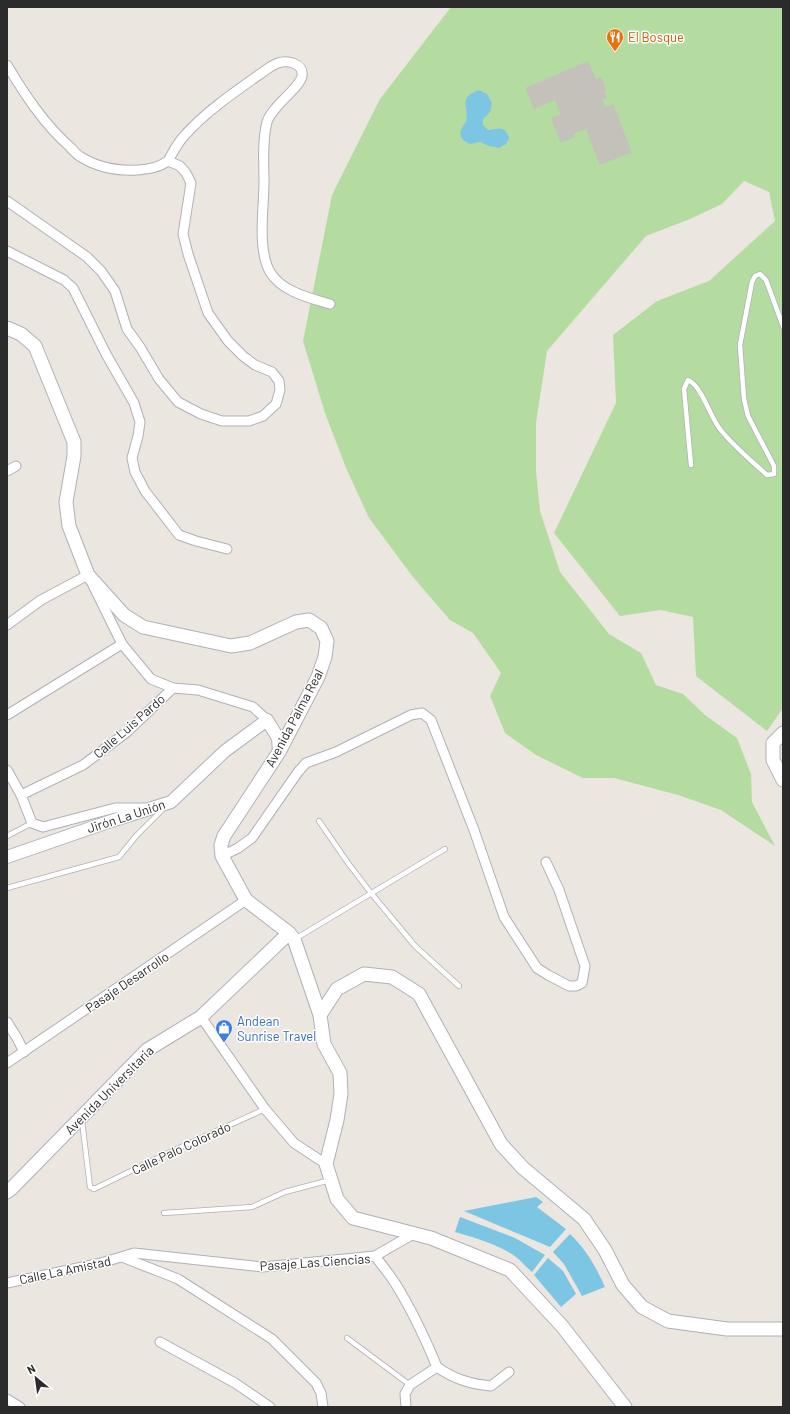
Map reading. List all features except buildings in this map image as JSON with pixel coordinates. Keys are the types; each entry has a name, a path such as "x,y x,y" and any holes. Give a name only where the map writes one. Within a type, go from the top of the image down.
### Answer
{"main road":[{"name":"Avenida Palma Real","path":"7,328 21,334 35,346 74,442 74,456 66,502 69,526 88,575 124,615 143,627 231,646 250,643 296,622 309,620 321,628 327,641 325,657 318,677 279,752 224,836 221,845 222,856"},
{"path":"783,733 773,743 773,760 783,780"},
{"path":"222,856 246,900 291,936 320,1015 324,1044 340,1072 342,1094 326,1164 337,1199 353,1218 431,1238 510,1270 562,1326 625,1407"},
{"name":"Avenida Universitaria","path":"7,1192 147,1050 201,1017 291,936"},
{"path":"320,1015 338,989 364,974 392,977 419,994 501,1144 522,1168 584,1219 605,1250 623,1285 642,1307 668,1321 727,1330 783,1329"}],"street":[{"path":"7,65 20,87 40,115 60,139 81,157 107,168 127,171 151,169 161,166 168,161 184,135 225,99 278,63 287,62 297,64 301,70 302,77 298,84 277,106 268,120 264,139 263,236 265,256 270,272 281,284 297,294 330,304"},
{"path":"7,201 87,257 101,271 115,291 127,329 140,347 159,379 178,402 201,414 222,421 249,421 263,416 276,404 280,390 279,381 272,372 255,365 244,356 228,340 208,313 188,254 183,234 191,183 186,173 180,166 168,161"},
{"path":"7,251 64,280 73,288 106,354 134,403 140,422 132,458 135,472 145,491 172,527 180,535 196,542 227,549"},
{"path":"7,471 16,466"},
{"path":"7,625 41,600 88,575 122,644 151,679 173,688 198,690 253,707 267,720 278,738 279,752"},
{"path":"7,715 122,644"},
{"name":"Calle Luis Pardo","path":"21,795 72,771 94,757 127,732 173,688"},
{"path":"222,856 238,848 252,838 306,762 336,752 411,715 422,713 431,720 474,830 504,917 537,968 569,986 576,986 582,983 585,966 559,890 546,862"},
{"name":"Jirón La Unión","path":"7,857 171,802 224,751 267,720"},
{"path":"7,770 21,795 32,822 43,827 115,808 152,808"},
{"name":"Pasaje Desarrollo","path":"7,1063 246,900"},
{"path":"201,1017 265,1109 294,1143 326,1164"},
{"path":"7,1022 24,1052"},
{"path":"375,1256 415,1234"},
{"name":"Pasaje Las Ciencias","path":"122,1257 134,1253 263,1267 375,1256 395,1282 426,1340 437,1367"},
{"path":"122,1257 178,1279 272,1339 316,1383 322,1392 323,1407"},
{"name":"Calle La Amistad","path":"7,1283 101,1263 122,1257"},
{"path":"160,1342 235,1383 270,1407"},
{"path":"406,1407 405,1394 410,1385 437,1367 449,1376 490,1386 509,1372"},
{"path":"7,1399 20,1407"}],"lane":[{"path":"692,465 684,389 688,380 693,382 700,392 720,430 767,475 774,474 774,466 748,416 744,399 740,345 752,282 755,276 760,274 766,280 783,326"},
{"path":"7,888 119,857 137,835 171,802"},
{"path":"319,821 371,893 415,946 459,986"},
{"path":"7,836 32,822"},
{"path":"291,936 371,893 445,849"},
{"name":"Calle Palo Colorado","path":"81,1116 90,1187 94,1189 265,1109"},
{"path":"164,1213 252,1207 284,1192 331,1180"},
{"path":"347,1338 410,1385"}],"green space":[{"path":"451,7 783,7 783,708 767,731 696,676 693,617 661,610 620,616 554,533 616,403 613,335 657,301 709,281 775,221 769,192 744,181 722,204 690,219 646,236 547,351 536,423 536,471 540,511 560,572 609,634 641,653 656,685 683,694 705,715 737,738 751,774 752,802 775,846 721,810 678,795 614,778 583,778 536,755 505,733 490,696 501,673 473,633 450,620 413,577 369,518 346,468 325,413 303,341 332,195 380,99"}],"water":[{"path":"479,90 487,94 492,103 490,112 483,119 483,125 488,130 502,129 508,135 509,139 506,144 499,148 480,142 470,144 464,141 460,135 466,122 466,100 468,96"},
{"path":"536,1197 543,1202 537,1207 566,1229 550,1247 464,1211"},
{"path":"460,1217 515,1238 545,1255 532,1272 516,1257 502,1248 455,1232"},
{"path":"570,1234 590,1259 605,1287 582,1296 564,1264 553,1252"},
{"path":"548,1258 563,1271 576,1294 561,1307 534,1275"}],"place":[{"name":"El Bosque","path":"615,52"},
{"name":"Andean Sunrise Travel","path":"224,1043"}]}
